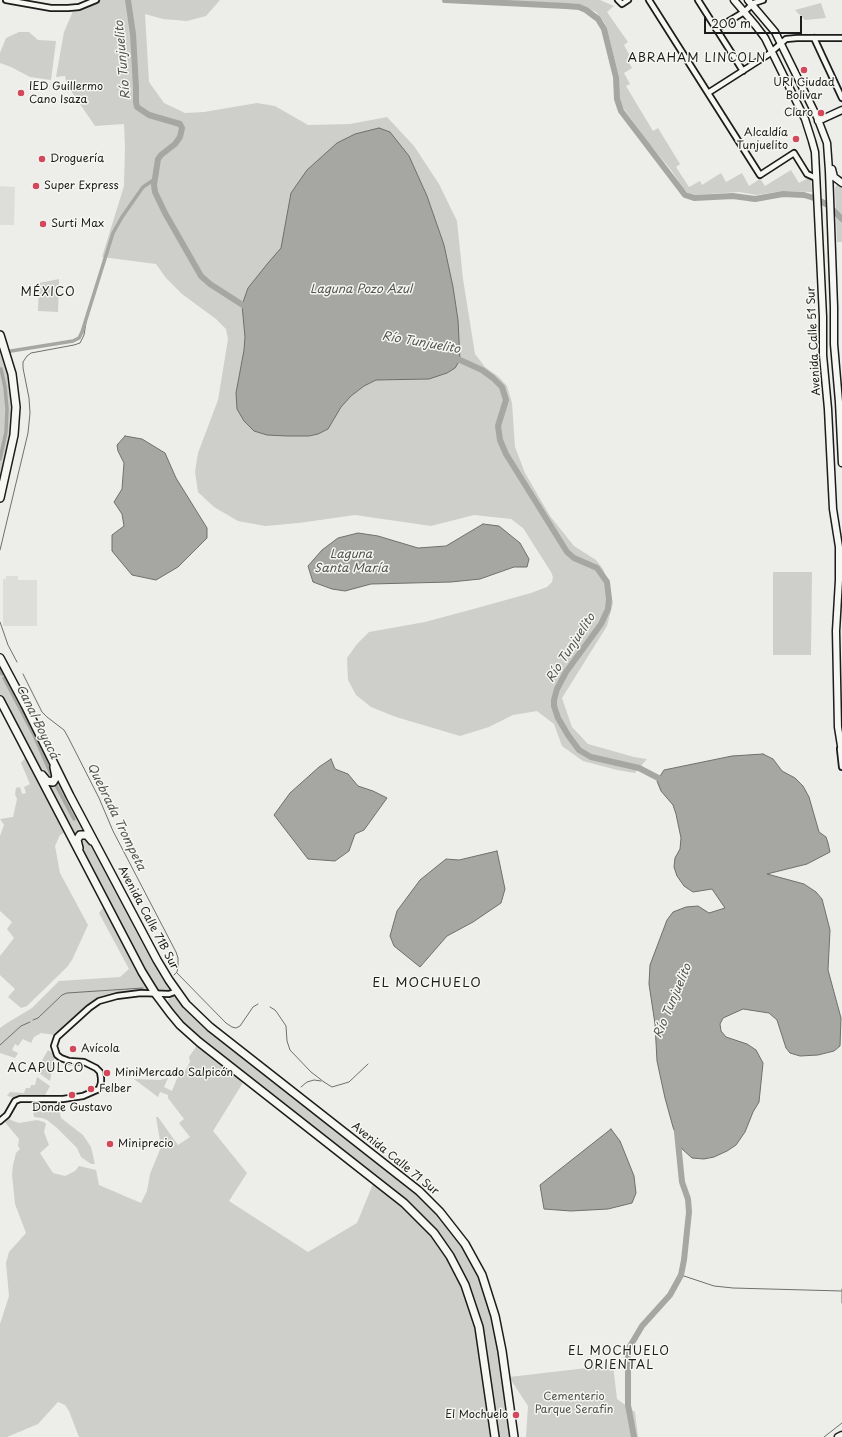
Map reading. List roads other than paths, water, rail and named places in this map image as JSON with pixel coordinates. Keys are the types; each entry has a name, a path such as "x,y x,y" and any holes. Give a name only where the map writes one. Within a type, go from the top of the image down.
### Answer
{"highway":[{"path":"0,335 10,365 15,392 16,415 14,435 0,498"},
{"name":"Avenida Calle 71B Sur","path":"0,658 70,796 157,960 186,1004 210,1027 333,1122"},
{"path":"0,700 142,972 155,993 176,1020 196,1039 411,1209 434,1233 450,1256 465,1285 479,1327 495,1437"},
{"path":"33,762 45,780 53,782 56,775 49,753"},
{"path":"85,864 78,842 78,838 82,834 89,836 104,858"},
{"name":"Avenida Calle 71 Sur","path":"333,1122 406,1180 431,1202 452,1226 473,1258 488,1291 497,1324 514,1437"}],"main road":[{"name":"Avenida Calle 51 Sur","path":"734,0 760,32 772,52 804,119 815,152 823,317 823,355 828,409 833,509 839,547 839,580 836,626 838,703 840,743 842,752"},
{"name":"Avenida Calle 51 Sur","path":"750,2 774,32 781,44 818,121 827,147 834,310 834,344 842,463"},
{"path":"818,121 842,110"},
{"path":"827,147 833,174 842,183"},
{"path":"830,449 842,449"},
{"path":"838,1437 842,1435"}],"street":[{"path":"6,0 51,8 79,7 96,0"},
{"path":"618,0 622,4 628,0"},
{"path":"649,0 760,175 794,153 808,174 816,178"},
{"path":"698,0 743,71"},
{"path":"716,29 744,12 750,2 763,0"},
{"path":"708,93 772,52 785,40 790,38 842,39"},
{"path":"814,38 842,98"},
{"path":"840,743 842,767"},
{"path":"0,1121 7,1115 15,1101 25,1098 54,1100 71,1098 89,1094 99,1089 102,1080 100,1072 94,1066 84,1062 72,1062 60,1058 57,1055 54,1046 55,1039 77,1018 100,1001 123,995 155,993 169,994 177,991"}],"water":[{"name":"Laguna Pozo Azul","path":"379,128 390,132 409,156 427,196 444,245 453,287 458,320 460,360 455,368 447,373 429,379 376,380 364,386 351,396 341,407 328,429 318,434 309,436 287,436 267,435 254,431 244,421 237,409 236,393 245,337 242,305 248,288 281,248 291,193 307,170 337,143 355,134"},
{"path":"125,436 142,439 165,453 176,478 207,528 207,538 178,567 156,580 132,575 112,551 112,535 124,526 122,514 114,502 122,489 124,463 118,451 117,445"},
{"name":"Laguna Santa María","path":"483,524 499,526 520,543 529,559 527,567 514,567 480,579 451,582 371,584 345,591 332,589 313,582 308,566 322,550 338,538 358,533 378,536 418,548 446,546"},
{"path":"763,754 773,759 782,771 795,778 803,786 809,797 819,832 826,837 828,843 830,852 807,864 767,874 804,884 816,892 822,899 830,930 828,970 841,1018 840,1046 834,1051 818,1055 800,1056 790,1053 786,1048 777,1020 769,1013 743,1009 723,1018 720,1024 721,1031 726,1037 747,1044 756,1050 763,1063 759,1102 753,1112 745,1132 736,1145 714,1157 704,1159 692,1158 681,1148 673,1127 665,1098 657,1061 655,1024 649,984 650,965 667,920 673,912 686,907 698,906 709,913 725,908 712,889 693,892 684,886 677,876 674,867 675,858 680,849 681,838 676,814 673,805 661,791 657,781 664,770 732,756"},
{"path":"331,759 335,769 348,774 358,786 387,798 364,830 355,834 349,851 335,861 308,859 274,815 290,793 319,767"},
{"path":"497,851 505,889 501,903 473,922 447,936 420,967 394,946 390,936 397,911 420,880 446,859 459,860"},
{"path":"611,1129 620,1141 634,1176 636,1193 632,1203 608,1209 571,1211 544,1209 540,1185"}],"waterway":[{"name":"Río Tunjuelito","path":"128,0 133,34 137,107 149,115 180,124 182,128 180,137 175,144 158,159 154,185 155,192 165,213 201,276 210,284 249,309"},
{"path":"445,0 566,6 579,7 586,10 598,19 604,29 616,77 617,99 621,111 685,195 694,198 733,196 755,199 783,194 804,195 828,205 842,219"},
{"path":"11,351 73,341 79,338 113,233 122,217 143,187 155,179"},
{"path":"0,550 28,433 30,413 29,398 23,362 31,353 80,343 84,335 88,310"},
{"name":"Río Tunjuelito","path":"453,359 460,360 482,370 502,387 506,400 498,426 500,440 506,454 567,552 574,558 597,568 607,582 609,599 608,609 601,624 566,672 557,689 554,706 558,718 579,750 591,757 639,768 666,782"},
{"name":"Canal Boyacá","path":"0,459 6,432 7,409 5,387 1,369"},
{"path":"0,622 8,645 17,662"},
{"name":"Canal Boyacá","path":"0,670 2,674"},
{"name":"Quebrada Trompeta","path":"23,674 42,712 64,730 99,798 113,831 176,952 178,967 177,972 174,975"},
{"name":"Canal Boyacá","path":"4,678 34,735 51,774"},
{"name":"Canal Boyacá","path":"56,785 74,819"},
{"path":"177,973 226,1023 232,1027 236,1028 240,1026 253,1007 258,1004"},
{"name":"Quebrada Trompeta","path":"33,1020 38,1018 62,995 67,993 143,988"},
{"path":"270,1007 275,1010 286,1026 287,1041 290,1050 311,1072 324,1082"},
{"name":"Quebrada Trompeta","path":"0,1045 21,1026 30,1022"},
{"path":"324,1082 332,1087 349,1082 368,1064"},
{"path":"301,1087 307,1082 314,1080 321,1081"},
{"name":"Río Tunjuelito","path":"634,1437 628,1405 629,1348 642,1326 670,1295 681,1275 684,1260 689,1212 688,1199 682,1182 677,1132"},
{"path":"681,1275 714,1286 733,1288 842,1291 842,1289"},
{"path":"842,1292 842,1303"},
{"path":"824,1437 842,1423"}],"place":[{"name":"URI Ciudad Bolivar","path":"804,70"},
{"name":"IED Guillermo Cano Isaza","path":"21,93"},
{"name":"Claro","path":"821,113"},
{"name":"Alcaldía Tunjuelito","path":"796,139"},
{"name":"Droguería","path":"42,159"},
{"name":"Super Express","path":"36,186"},
{"name":"Surti Max","path":"43,224"},
{"name":"Avícola","path":"73,1049"},
{"name":"MiniMercado Salpicón","path":"107,1073"},
{"name":"Felber","path":"91,1089"},
{"name":"Donde Gustavo","path":"72,1095"},
{"name":"Miniprecio","path":"110,1144"},
{"name":"El Mochuelo","path":"516,1415"}],"district":[{"name":"ABRAHAM LINCOLN","path":"697,59"},
{"name":"MÉXICO","path":"48,293"},
{"name":"EL MOCHUELO","path":"427,983"},
{"name":"ACAPULCO","path":"46,1069"},
{"name":"EL MOCHUELO ORIENTAL","path":"619,1359"}],"park label":[{"name":"Cementerio Parque Serafín","path":"574,1403"}]}
